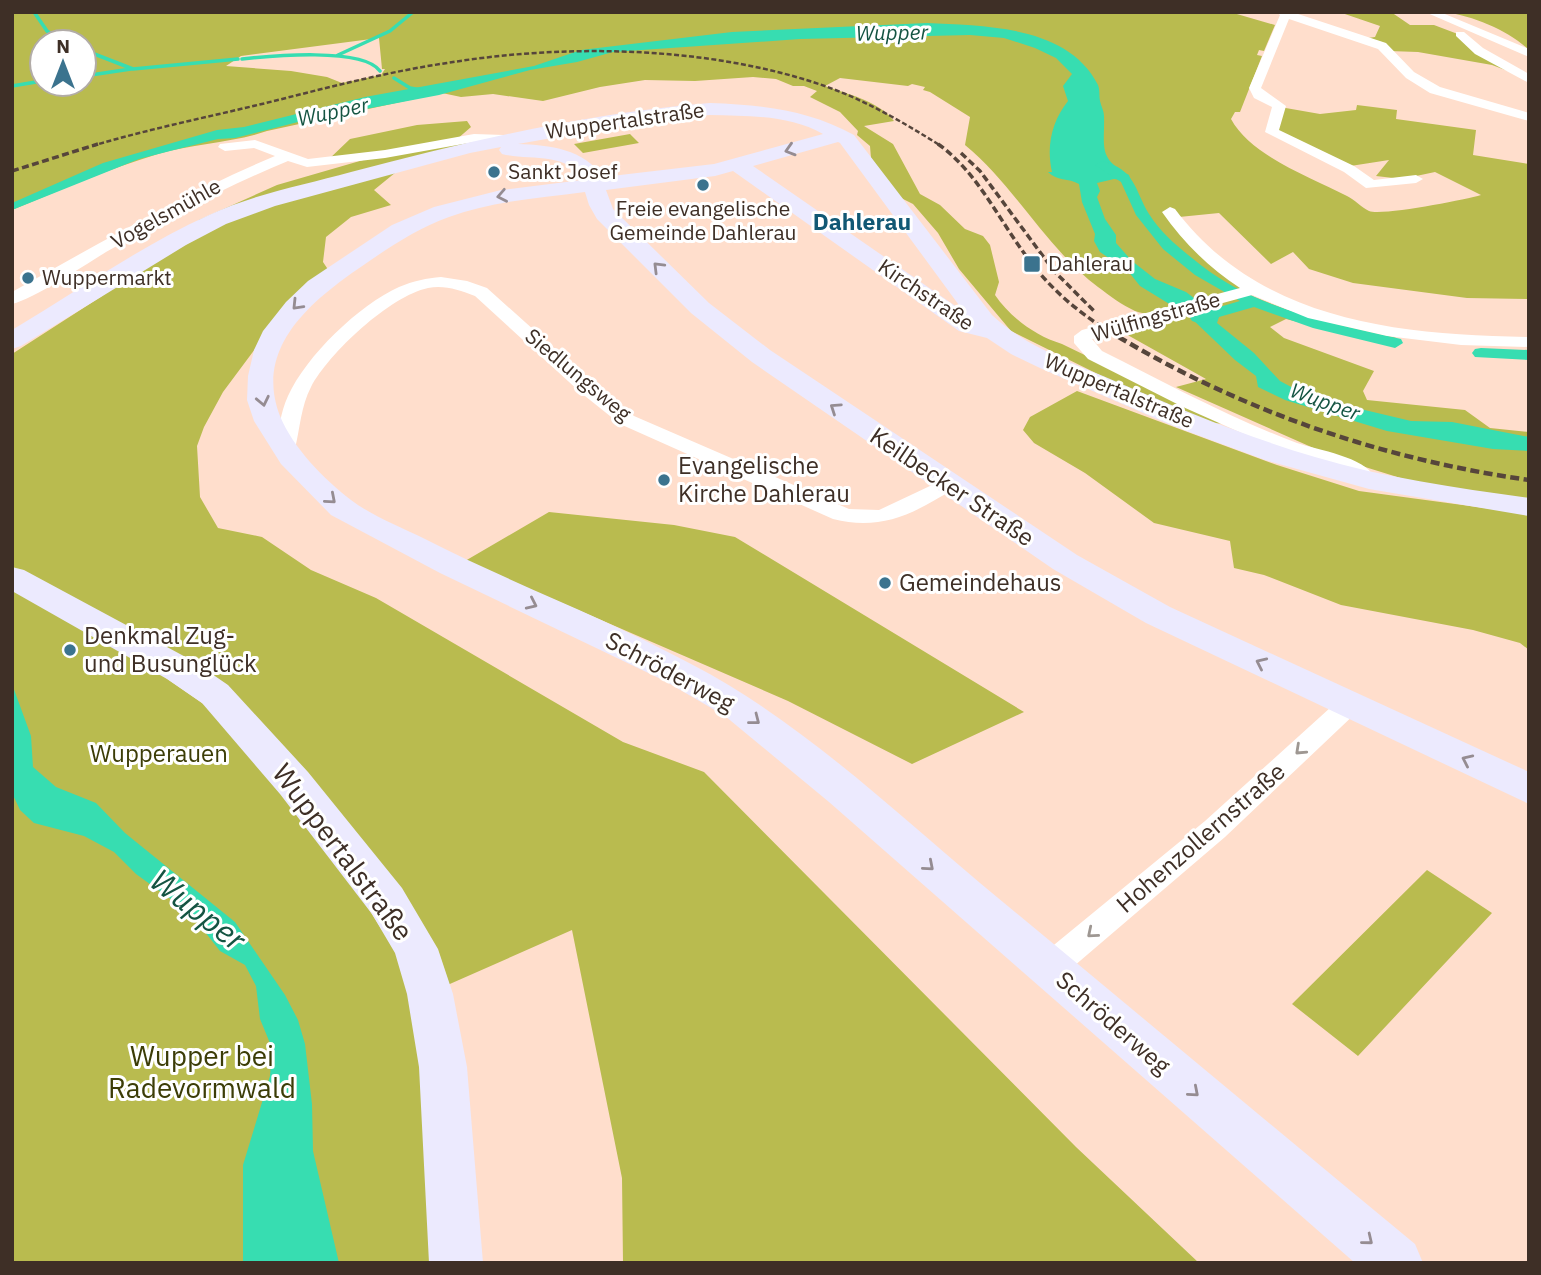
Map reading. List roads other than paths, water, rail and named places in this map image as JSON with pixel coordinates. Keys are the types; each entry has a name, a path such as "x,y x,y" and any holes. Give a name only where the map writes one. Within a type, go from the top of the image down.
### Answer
{"main road":[{"name":"Wuppertalstraße","path":"12,341 124,271 218,219 300,191 442,152 659,113 710,109 785,115 815,123 841,135 858,150 900,210 996,333 1052,363 1236,440 1303,463 1363,477 1529,507"},
{"path":"594,184 659,178 738,165 841,135"},
{"name":"Keilbecker Straße","path":"442,152 516,150 551,155 586,169 594,184 599,206 605,214 700,308 794,380 1065,562 1129,600 1529,789"},
{"name":"Kirchstraße","path":"738,165 968,326 996,333"},
{"path":"605,214 606,204 612,193 626,186 659,178"},
{"name":"Schröderweg","path":"594,184 501,196 442,212 400,230 317,286 289,313 276,331 264,359 261,400 268,421 285,449 326,495 371,526 678,672 738,706 843,791 1396,1263"},
{"name":"Wuppertalstraße","path":"12,577 180,670 215,694 294,783 387,901 416,949 430,994 443,1067 456,1263"}],"street":[{"path":"1430,12 1529,52"},
{"path":"1416,179 1371,185 1349,169 1271,131 1279,106 1259,95 1255,88 1285,13 1325,29 1382,46 1391,52 1410,75 1435,90 1529,117"},
{"path":"1464,28 1458,29 1458,32 1479,51 1529,79"},
{"name":"Vogelsmühle","path":"225,147 253,143 307,163 385,154 474,138 504,139"},
{"name":"Vogelsmühle","path":"12,299 143,225 208,193 218,185 287,156"},
{"name":"Wülfingstraße","path":"1170,212 1203,249 1227,270 1239,293"},
{"name":"Siedlungsweg","path":"285,449 297,397 323,358 387,298 414,287 443,282 464,285 481,292 601,401 627,420 851,518 869,520 881,517 947,484"},
{"name":"Wülfingstraße","path":"1363,477 1355,467 1304,452 1201,407 1095,355 1084,346 1083,338 1086,334 1239,293 1368,327 1471,340 1529,342"},
{"name":"Hohenzollernstraße","path":"1049,968 1215,828 1350,704"}],"water":[{"name":"Wupper","path":"927,23 998,28 1023,33 1067,50 1084,65 1099,87 1107,157 1129,175 1131,181 1114,179 1097,183 1100,191 1097,197 1105,219 1116,235 1116,243 1132,261 1155,279 1186,292 1219,317 1217,323 1254,353 1280,381 1310,397 1411,421 1452,422 1529,437 1529,451 1493,449 1387,431 1285,400 1258,387 1256,376 1189,316 1140,286 1128,271 1100,252 1094,241 1095,234 1082,202 1079,184 1055,177 1048,172 1052,172 1050,143 1054,125 1068,101 1063,86 1072,74 1056,58 1004,38 970,35 800,39 613,52 577,62 530,70 439,95 298,122 235,138 218,139 139,159 12,210 12,203 103,163 217,130 244,127 365,97 534,66 581,50 732,32"},
{"name":"Wupper","path":"12,684 31,736 33,767 56,787 96,803 125,833 235,922 285,995 298,1020 305,1044 312,1104 313,1151 339,1263 243,1263 243,1165 270,1076 272,1048 260,1019 256,986 245,965 220,951 190,913 136,874 114,852 84,836 34,823 20,810 12,793"}],"waterway":[{"path":"34,12 45,28"},
{"path":"338,55 390,31 413,12"},
{"path":"98,55 133,69 238,59"},
{"path":"242,59 293,55 336,56 370,63 380,71"},
{"path":"98,74 131,69"},
{"path":"394,78 410,88 421,90"},
{"path":"12,86 28,83"},
{"path":"1102,165 1127,180 1143,215 1168,246 1200,272 1277,311 1358,336 1395,343"},
{"path":"1198,318 1253,302"},
{"path":"1481,353 1529,355"}],"railway":[{"path":"92,146 401,71 494,57 592,51 692,57 741,64 788,75 861,101 939,145"},
{"path":"12,171 98,144"},
{"path":"939,145 964,167 1042,276 1074,306 1107,330"},
{"path":"961,153 980,171 1054,271 1096,313"},
{"path":"1107,330 1206,384 1310,427 1418,459 1529,480"}],"place":[{"name":"Sankt Josef","path":"494,172"},
{"name":"Freie evangelische Gemeinde Dahlerau","path":"703,185"},
{"name":"Dahlerau","path":"1032,264"},
{"name":"Wuppermarkt","path":"28,278"},
{"name":"Evangelische Kirche Dahlerau","path":"664,480"},
{"name":"Gemeindehaus","path":"885,583"},
{"name":"Denkmal Zug- und Busunglück","path":"70,650"}],"district":[{"name":"Dahlerau","path":"862,222"}],"park label":[{"name":"Wupperauen","path":"159,754"},
{"name":"Wupper bei Radevormwald","path":"202,1072"}]}
